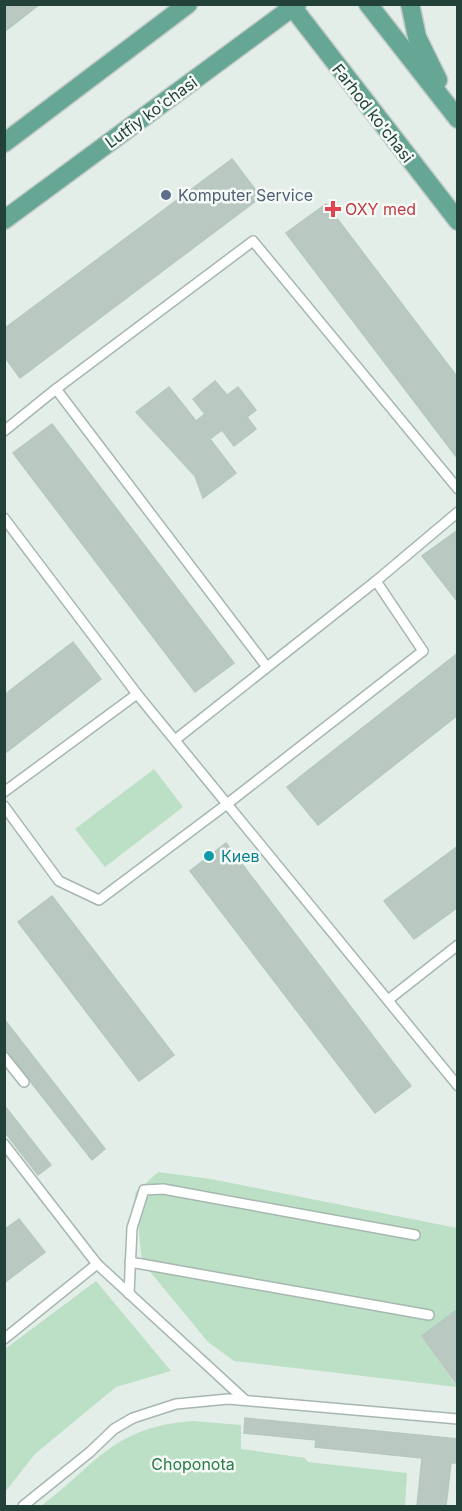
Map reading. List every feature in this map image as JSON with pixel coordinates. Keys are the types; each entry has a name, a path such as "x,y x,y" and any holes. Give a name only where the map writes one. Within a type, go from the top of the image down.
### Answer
{"main road":[{"path":"164,22 173,4"},
{"path":"4,143 188,4"},
{"path":"369,4 458,119"},
{"path":"410,4 413,23 423,51 458,113"},
{"name":"Lutfiy ko'chasi","path":"4,220 293,6"},
{"name":"Farhod ko'chasi","path":"293,6 458,221"}],"lane":[{"path":"4,430 253,241 458,489"},
{"path":"56,389 267,667"},
{"path":"175,740 376,581 458,512"},
{"path":"4,518 136,694 458,1086"},
{"path":"4,806 59,881 99,900 227,804 423,651 376,581"},
{"path":"4,792 136,694"},
{"path":"388,1000 458,945"},
{"path":"4,1057 24,1082"},
{"path":"4,1144 97,1264 245,1400"},
{"path":"129,1294 132,1228 144,1190 163,1189 415,1235"},
{"path":"130,1262 429,1315"},
{"path":"4,1339 97,1264"},
{"path":"23,1506 114,1429 133,1418 189,1402 245,1400 458,1419"}],"green space":[{"path":"154,769 183,807 105,867 75,829"},
{"path":"158,1172 211,1179 457,1228 457,1309 422,1336 457,1387 234,1361 208,1342 142,1262 135,1193"},
{"path":"96,1281 171,1371 116,1387 35,1454 5,1492 5,1349"},
{"name":"Choponota","path":"192,1421 241,1425 241,1449 305,1458 308,1462 407,1473 405,1506 41,1506 108,1450 125,1439 165,1425"}],"building":[{"path":"4,4 40,4 4,32"},
{"path":"232,159 261,197 20,378 4,356 4,329"},
{"path":"326,204 458,378 458,459 286,233"},
{"path":"215,381 227,395 238,387 256,410 247,417 256,429 234,446 222,430 210,439 236,473 203,498 195,476 136,412 169,387 196,421 205,414 193,399"},
{"path":"52,424 234,663 195,692 13,453"},
{"path":"458,530 458,602 422,556"},
{"path":"73,642 101,679 4,754 4,695"},
{"path":"458,653 458,715 318,825 287,787"},
{"path":"226,843 411,1086 375,1113 190,871"},
{"path":"458,846 458,907 414,939 384,901"},
{"path":"52,896 174,1055 139,1081 18,922"},
{"path":"4,1019 105,1149 92,1160 4,1048"},
{"path":"4,1105 51,1165 38,1175 4,1131"},
{"path":"19,1219 45,1252 4,1283 4,1230"},
{"path":"458,1309 458,1386 422,1336"},
{"path":"245,1418 458,1439 458,1463 451,1463 446,1506 417,1506 422,1458 315,1447 316,1440 244,1433"}],"place":[{"name":"Komputer Service","path":"166,195"},
{"name":"OXY med","path":"333,209"},
{"name":"Киев","path":"209,856"}]}
